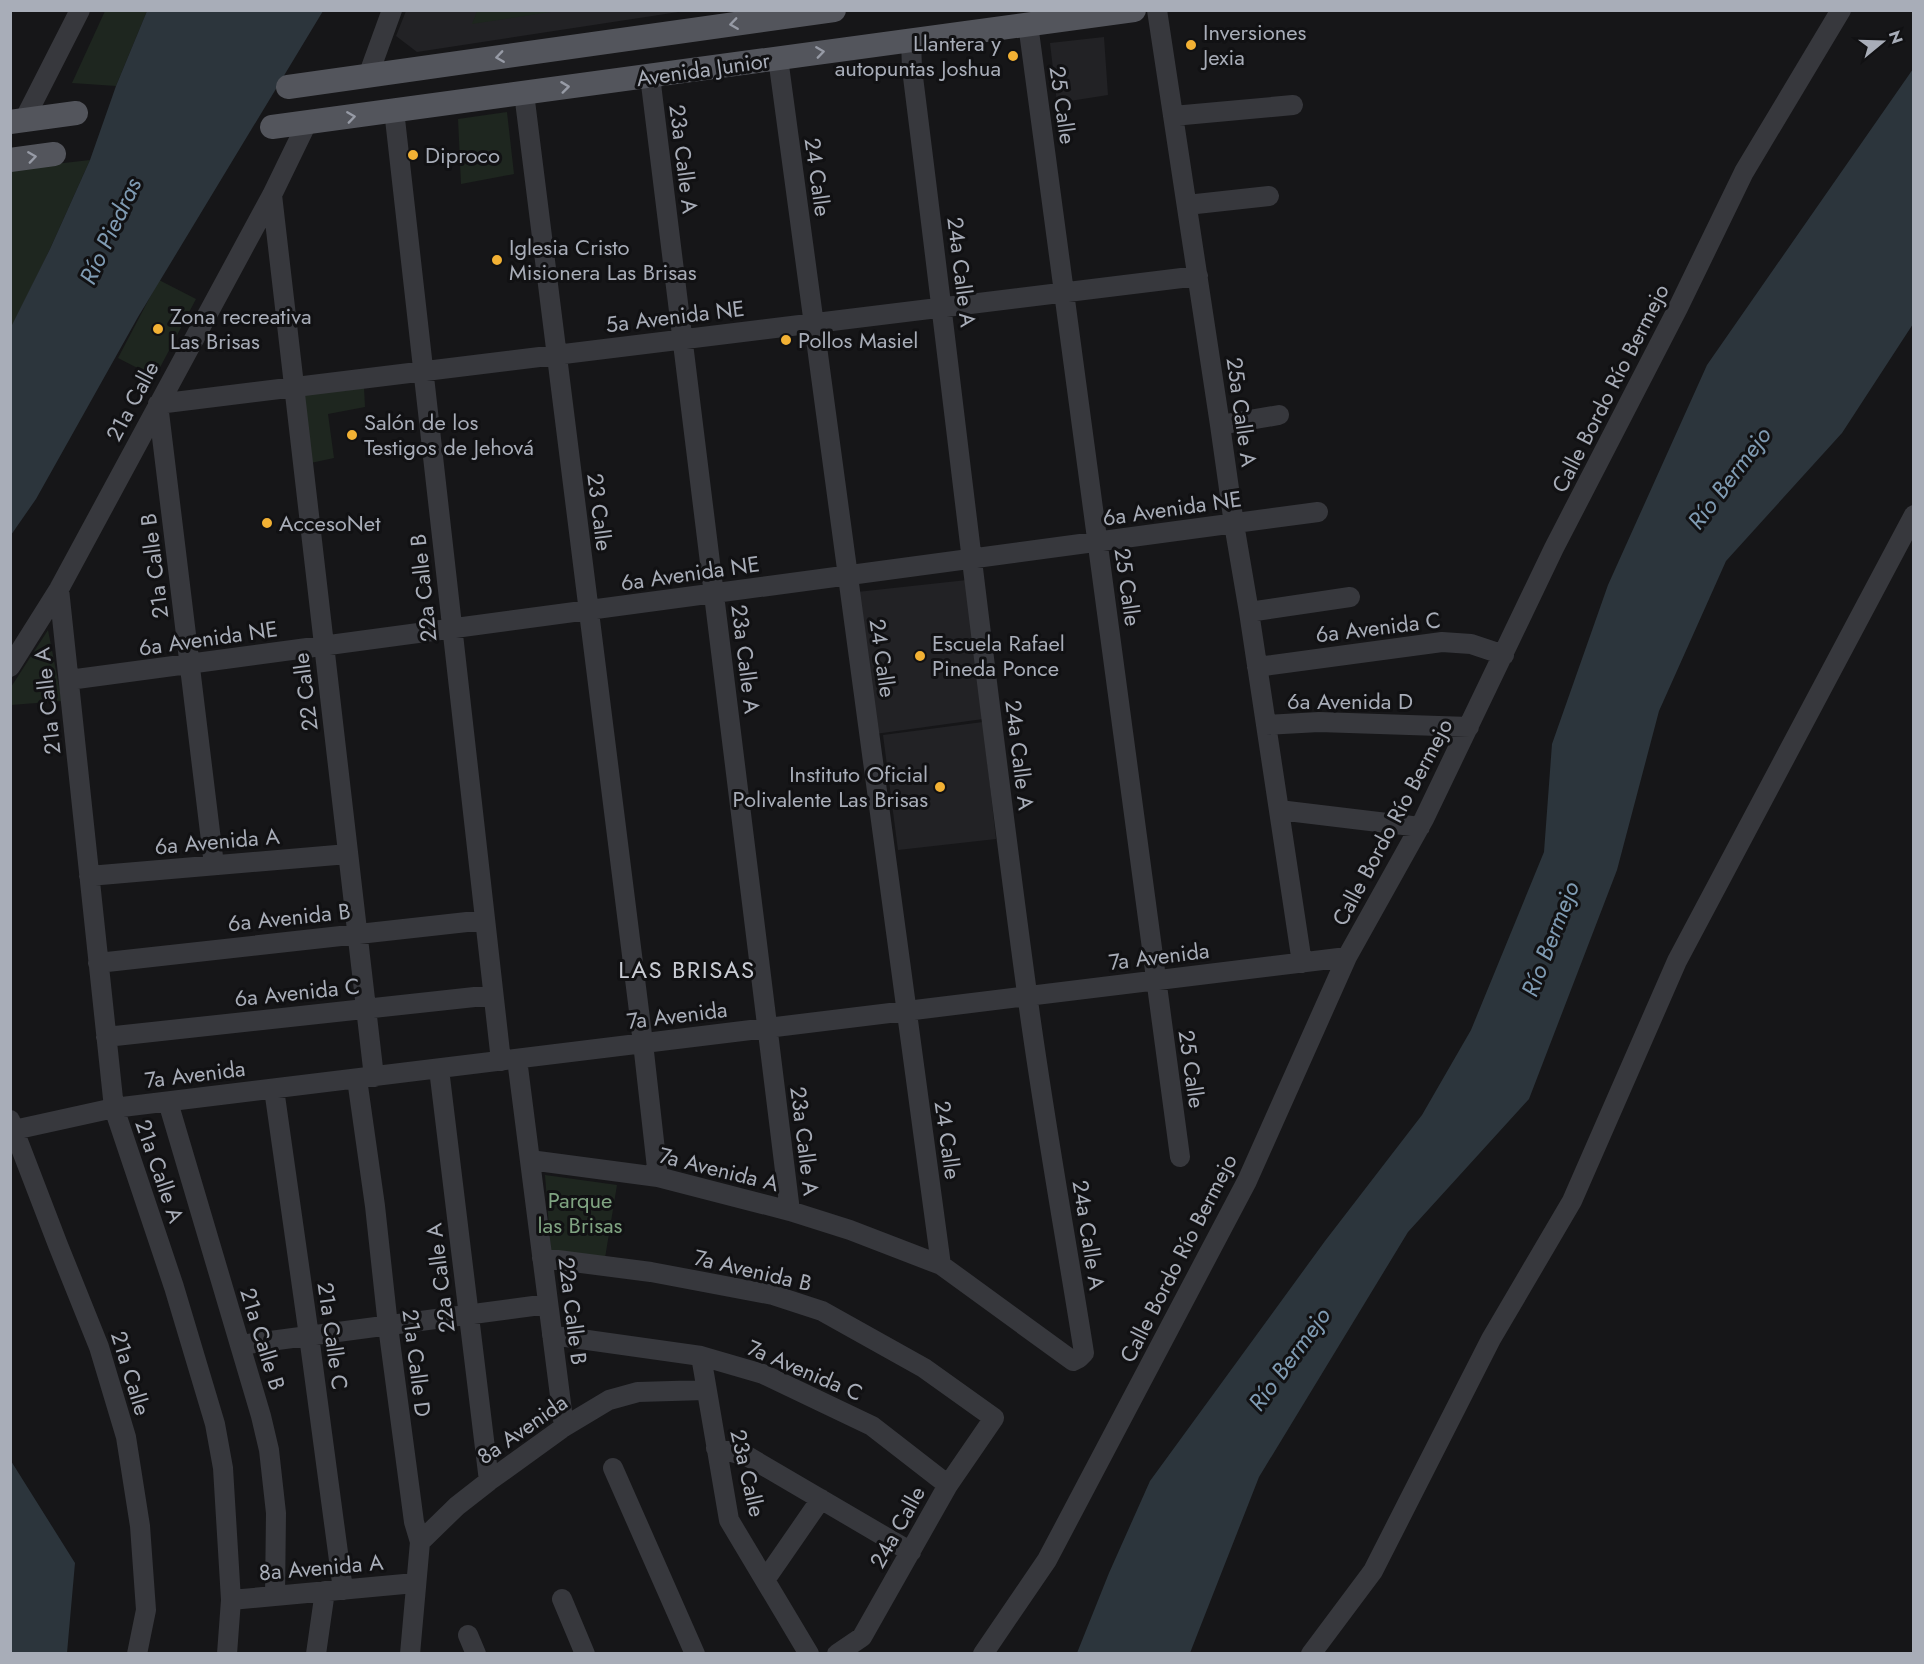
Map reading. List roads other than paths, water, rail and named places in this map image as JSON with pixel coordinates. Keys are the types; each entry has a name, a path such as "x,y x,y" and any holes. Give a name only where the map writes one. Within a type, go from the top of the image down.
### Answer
{"main road":[{"name":"Avenida Junior","path":"288,87 834,10"},
{"name":"Avenida Junior","path":"272,127 911,40 1028,17 1134,10"},
{"path":"17,121 76,113"},
{"path":"10,160 54,154"}],"street":[{"path":"17,121 80,10"},
{"path":"368,76 392,10"},
{"name":"25a Calle A","path":"1157,10 1302,963"},
{"name":"Calle Bordo Río Bermejo","path":"983,1653 1047,1560 1247,1181 1347,957 1420,827 1554,548 1678,308 1744,172 1841,10"},
{"name":"25 Calle","path":"1028,17 1179,1157"},
{"name":"24a Calle A","path":"911,40 912,69 971,559 1027,996 1084,1353 1073,1361"},
{"name":"24 Calle","path":"778,58 941,1265"},
{"name":"23a Calle A","path":"650,76 790,1211"},
{"name":"23 Calle","path":"524,93 658,1177"},
{"path":"1173,116 1293,105"},
{"name":"22a Calle B","path":"394,111 493,995 530,1160 564,1427"},
{"name":"21a Calle","path":"10,667 59,589 272,195 307,123"},
{"name":"22 Calle","path":"272,195 358,933 366,1009 366,1078"},
{"path":"1187,205 1269,196"},
{"name":"5a Avenida NE","path":"158,404 1198,276"},
{"name":"21a Calle B","path":"158,404 214,865"},
{"path":"1220,424 1279,415"},
{"name":"6a Avenida NE","path":"69,681 1318,512"},
{"path":"1311,1653 1372,1571 1491,1339 1572,1201 1677,961 1914,515"},
{"name":"21a Calle A","path":"59,589 114,1108 174,1287 215,1424 223,1468 231,1600 227,1653"},
{"path":"1249,612 1350,597"},
{"name":"6a Avenida C","path":"1257,667 1442,642 1471,644 1503,655"},
{"name":"6a Avenida D","path":"1266,725 1319,722 1469,727"},
{"path":"1279,810 1420,827"},
{"name":"6a Avenida A","path":"89,876 348,854"},
{"name":"6a Avenida B","path":"98,963 485,920"},
{"name":"7a Avenida","path":"12,1125 114,1108 1347,957"},
{"name":"6a Avenida C","path":"106,1037 493,995"},
{"name":"22a Calle A","path":"439,1069 489,1481"},
{"name":"21a Calle D","path":"366,1078 375,1206 388,1326 414,1522 420,1542 410,1653"},
{"name":"21a Calle C","path":"274,1089 309,1336 334,1591 315,1653"},
{"name":"21a Calle B","path":"168,1102 269,1450 276,1513 275,1596"},
{"name":"21a Calle","path":"12,1125 99,1347 126,1437 140,1526 146,1610 137,1653"},
{"name":"7a Avenida A","path":"530,1160 658,1177 790,1211 850,1230 941,1265 1073,1361"},
{"name":"7a Avenida B","path":"542,1258 651,1272 773,1295 822,1311 924,1368 994,1418"},
{"path":"240,1345 548,1305"},
{"name":"7a Avenida C","path":"552,1335 701,1356 763,1374 872,1426 948,1485"},
{"name":"23a Calle","path":"701,1356 729,1520 809,1653"},
{"name":"8a Avenida","path":"420,1542 457,1506 489,1481 564,1427 609,1400 638,1392 705,1390"},
{"name":"24a Calle","path":"837,1653 862,1637 948,1485 994,1418"},
{"path":"716,1448 747,1456 911,1552"},
{"path":"613,1468 695,1653"},
{"path":"765,1580 821,1499"},
{"name":"8a Avenida A","path":"231,1600 415,1583"},
{"path":"562,1599 585,1653"},
{"path":"468,1635 476,1653"}],"water":[{"name":"Río Piedras","path":"147,11 323,11 138,317 36,499 11,535 10,329 50,249 90,160 116,86"},
{"name":"Río Bermejo","path":"1913,69 1913,324 1842,433 1726,561 1659,711 1617,870 1529,1099 1408,1232 1259,1477 1190,1653 1077,1653 1150,1481 1325,1241 1422,1115 1471,1030 1544,852 1552,744 1608,585 1707,365"},
{"path":"11,1461 75,1563 67,1653 11,1653"}],"place":[{"name":"Inversiones Jexia","path":"1191,45"},
{"name":"Llantera y autopuntas Joshua","path":"1013,56"},
{"name":"Diproco","path":"413,155"},
{"name":"Iglesia Cristo Misionera Las Brisas","path":"497,260"},
{"name":"Zona recreativa Las Brisas","path":"158,329"},
{"name":"Pollos Masiel","path":"786,340"},
{"name":"Salón de los Testigos de Jehová","path":"352,435"},
{"name":"AccesoNet","path":"267,523"},
{"name":"Escuela Rafael Pineda Ponce","path":"920,656"},
{"name":"Instituto Oficial Polivalente Las Brisas","path":"940,787"}],"district":[{"name":"LAS BRISAS","path":"687,969"}],"park label":[{"name":"Parque las Brisas","path":"580,1212"}]}
